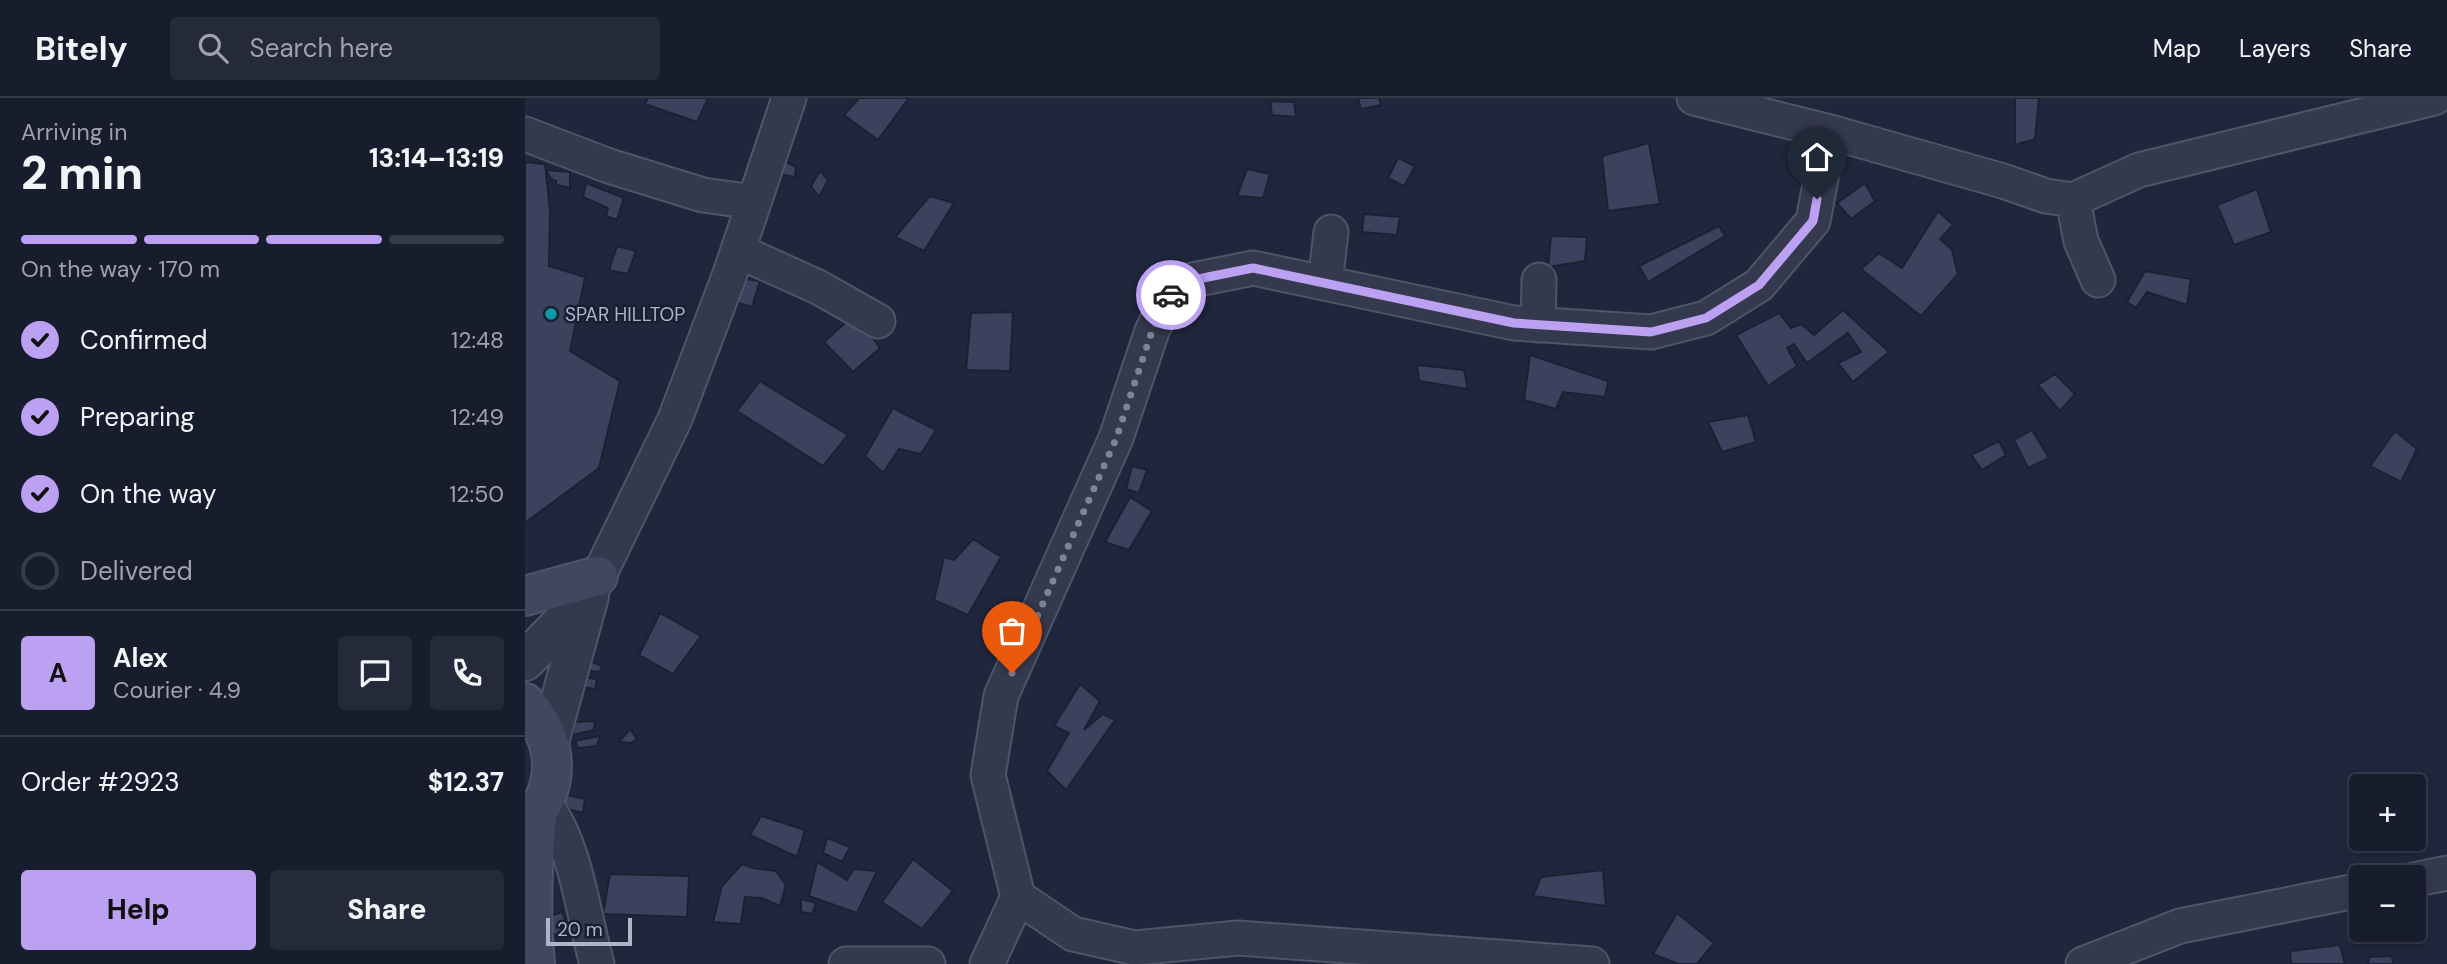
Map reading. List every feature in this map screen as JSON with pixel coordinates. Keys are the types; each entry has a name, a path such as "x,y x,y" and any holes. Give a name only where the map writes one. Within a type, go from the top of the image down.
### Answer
{"main road":[{"path":"525,596 593,586"},
{"path":"525,703 539,718 549,742 553,767 548,792 535,815 531,876 531,929 535,964"}],"street":[{"path":"549,742 593,586 675,419 738,251 789,98"},
{"path":"1695,98 1772,107 1830,132 2003,181 2046,196 2073,200 2139,170 2434,98"},
{"path":"988,964 1018,897 988,775 1001,696 1116,439 1152,331 1169,296 1193,280 1253,268 1514,323 1651,332 1706,318 1759,285 1813,221 1830,132"},
{"path":"525,134 610,166 691,191 754,202"},
{"path":"2073,200 2081,242 2098,280"},
{"path":"1325,283 1331,232"},
{"path":"738,251 780,268 878,321"},
{"path":"1538,325 1539,280"},
{"path":"525,661 593,586"},
{"path":"535,815 558,822 570,853 597,964"},
{"path":"2426,877 2447,873"},
{"path":"2083,964 2180,926 2349,892"},
{"path":"1018,897 1073,934 1135,948 1238,938 1592,964"},
{"path":"846,964 928,964"}],"building":[{"path":"648,98 708,98 697,122 645,104"},
{"path":"859,98 909,98 878,140 844,115"},
{"path":"1358,98 1379,98 1381,105 1361,109"},
{"path":"2015,98 2039,98 2035,139 2015,145"},
{"path":"1270,101 1294,102 1296,117 1272,115"},
{"path":"1649,143 1660,204 1608,211 1602,156"},
{"path":"1398,158 1415,166 1404,186 1388,178"},
{"path":"782,160 796,167 795,177 779,174"},
{"name":"SPAR HILLTOP","path":"525,162 545,164 550,210 549,266 585,277 570,351 620,381 599,468 525,523"},
{"path":"1247,169 1270,174 1263,198 1237,196"},
{"path":"546,170 570,172 570,188 556,185 556,181 551,179"},
{"path":"820,171 828,180 819,197 811,186"},
{"path":"586,183 624,198 617,220 606,216 608,208 583,197"},
{"path":"1865,183 1875,201 1851,219 1837,203"},
{"path":"2257,189 2271,232 2234,245 2217,205"},
{"path":"930,196 954,203 924,251 895,237"},
{"path":"1938,211 1953,225 1940,239 1952,250 1958,274 1921,316 1861,269 1879,253 1902,268"},
{"path":"1364,214 1400,217 1397,235 1362,232"},
{"path":"1719,226 1725,236 1648,282 1639,266"},
{"path":"1551,236 1587,237 1585,261 1548,267"},
{"path":"617,246 636,251 628,274 609,270"},
{"path":"2145,271 2191,279 2187,305 2147,292 2136,308 2127,302"},
{"path":"744,279 760,281 752,307 738,303"},
{"path":"1843,310 1889,352 1853,382 1838,363 1861,352 1848,333 1807,363 1794,344 1787,348 1797,366 1768,386 1736,335 1779,313 1791,328 1801,324 1814,335"},
{"path":"1013,312 1010,371 966,370 971,313"},
{"path":"855,314 880,348 853,372 824,342"},
{"path":"1530,355 1608,381 1605,397 1563,392 1556,409 1524,400"},
{"path":"1417,365 1464,370 1468,389 1419,381"},
{"path":"2055,374 2075,394 2060,411 2038,385"},
{"path":"760,381 848,435 823,466 737,411"},
{"path":"893,408 936,430 921,454 899,449 883,473 865,456"},
{"path":"1748,415 1756,442 1722,452 1708,422"},
{"path":"2032,430 2049,458 2028,468 2014,440"},
{"path":"2395,431 2417,449 2401,482 2370,466"},
{"path":"1999,441 2006,455 1982,470 1971,455"},
{"path":"1132,466 1147,470 1139,493 1126,489"},
{"path":"1130,497 1152,511 1129,550 1105,542"},
{"path":"973,539 1001,557 968,615 934,600 944,557 954,560"},
{"path":"660,613 701,636 673,674 639,655"},
{"path":"578,658 603,666 599,672 575,669"},
{"path":"572,676 597,679 595,689 572,685"},
{"path":"1080,684 1100,701 1084,730 1103,714 1115,720 1066,790 1047,771 1069,733 1054,726"},
{"path":"595,721 594,730 573,735 574,722"},
{"path":"630,729 637,739 631,743 619,742"},
{"path":"600,736 597,746 578,748 575,741"},
{"path":"562,794 585,799 583,813 563,808"},
{"path":"761,816 805,830 797,857 750,835"},
{"path":"827,838 850,847 842,862 823,853"},
{"path":"913,859 953,891 922,929 882,902"},
{"path":"817,862 847,880 854,869 877,871 857,913 809,896"},
{"path":"742,864 776,871 786,885 780,906 762,898 745,897 741,924 713,922 722,886"},
{"path":"1603,870 1606,906 1533,896 1541,877"},
{"path":"610,874 689,876 687,917 603,914"},
{"path":"801,899 816,903 812,914 801,912"},
{"path":"562,912 571,932 554,935 545,918"},
{"path":"1677,913 1714,943 1697,964 1679,964 1653,954"},
{"path":"2340,945 2345,964 2291,964 2290,951"},
{"path":"2392,956 2393,964 2368,964 2369,957"}],"way so far":[{"path":"1012,673 1116,439 1152,331 1171,295"}],"place":[{"name":"SPAR HILLTOP","path":"551,314"}],"route":[{"path":"1171,295 1193,280 1253,268 1514,323 1651,332 1706,318 1759,285 1813,221 1817,199"}]}
